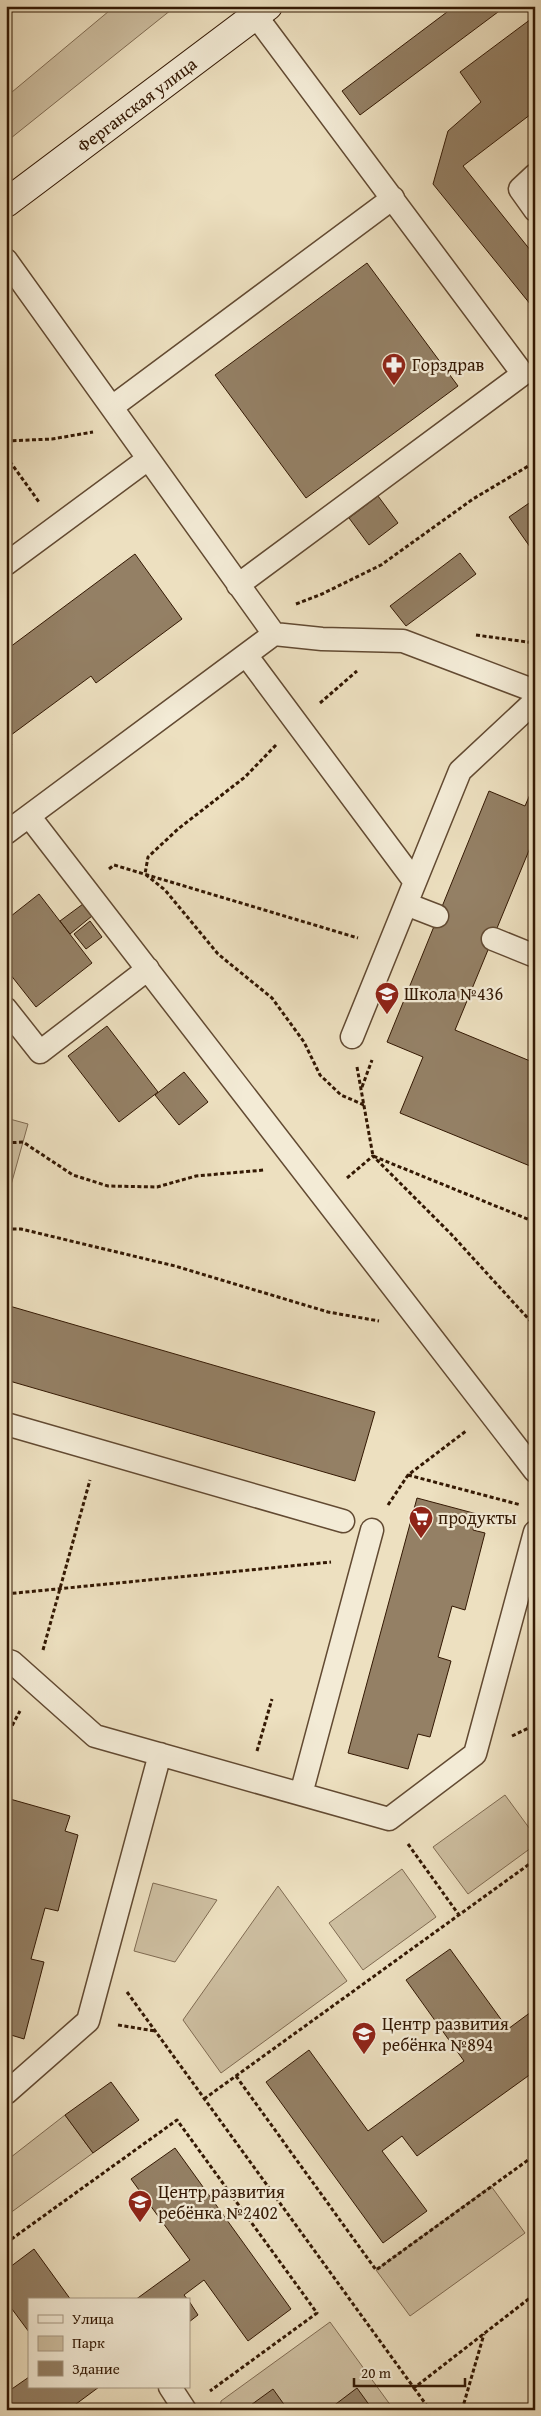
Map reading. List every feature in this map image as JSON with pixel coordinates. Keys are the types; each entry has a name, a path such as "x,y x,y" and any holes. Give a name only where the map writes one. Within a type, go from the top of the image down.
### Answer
{"street":[{"name":"Ферганская улица","path":"6,203 262,11"}],"lane":[{"path":"238,585 523,374 393,198 262,11"},
{"path":"535,175 520,189 535,210"},
{"path":"112,408 393,198"},
{"path":"6,260 271,629 322,639 403,640 535,691"},
{"path":"6,564 148,459"},
{"path":"6,833 246,655 271,629"},
{"path":"246,655 415,882"},
{"path":"352,1037 460,771 535,701"},
{"path":"29,816 535,1471"},
{"path":"406,904 437,916"},
{"path":"493,939 535,956"},
{"path":"6,1009 40,1052 148,969"},
{"path":"6,1424 343,1521"},
{"path":"301,1794 372,1530"},
{"path":"6,1660 12,1662 95,1736 390,1819 475,1754 535,1532"},
{"path":"6,2092 88,2021 160,1754"},
{"path":"171,2388 185,2409"}],"path":[{"path":"6,441 52,439 93,432 132,437"},
{"path":"6,456 57,526"},
{"path":"271,629 297,604 381,565 473,499 535,462"},
{"path":"469,635 535,643"},
{"path":"144,874 148,856 178,829 245,777 296,723 362,668"},
{"path":"85,888 114,865 389,948"},
{"path":"144,874 165,890 218,954 272,998 304,1042 320,1075 341,1094 364,1105"},
{"path":"352,1037 374,1156 451,1234 535,1326"},
{"path":"6,1144 23,1142 73,1175 108,1186 157,1187 196,1176 300,1167"},
{"path":"374,1156 535,1222"},
{"path":"6,1230 21,1229 175,1266 328,1312 424,1329"},
{"path":"372,1530 408,1475 490,1414"},
{"path":"6,1737 34,1682 98,1450"},
{"path":"408,1475 526,1507"},
{"path":"6,1594 364,1559"},
{"path":"250,1779 272,1699"},
{"path":"411,1848 459,1915"},
{"path":"204,2099 535,1860"},
{"path":"104,1960 430,2410"},
{"path":"88,2021 155,2031"},
{"path":"236,2076 376,2270 535,2155"},
{"path":"6,2243 177,2120 317,2313 185,2409"},
{"path":"414,2388 535,2294"},
{"path":"462,2410 485,2333"}],"green space":[{"path":"115,6 176,6 6,142 6,97"},
{"path":"6,1118 28,1124 6,1203"},
{"path":"505,1795 535,1836 535,1845 468,1894 433,1847"},
{"path":"402,1869 436,1917 363,1970 329,1923"},
{"path":"153,1883 217,1900 175,1962 134,1951"},
{"path":"278,1886 347,1981 221,2073 183,2020"},
{"path":"65,2115 93,2153 6,2216 6,2161"},
{"path":"491,2186 525,2233 410,2316 376,2270"},
{"path":"330,2322 394,2410 220,2410 221,2401"}],"building":[{"path":"6,6 20,6 6,17"},
{"path":"455,6 506,6 360,115 342,91"},
{"path":"535,16 535,111 463,166 535,256 535,310 433,184 448,131 481,102 460,72"},
{"path":"367,263 458,386 306,498 215,375"},
{"path":"378,496 398,523 369,545 349,518"},
{"path":"535,499 535,554 509,517"},
{"path":"460,553 476,574 406,626 390,606"},
{"path":"135,554 182,619 96,683 91,676 7,738 12,745 6,750 6,650"},
{"path":"535,783 535,849 530,848 455,1030 535,1063 535,1168 400,1113 423,1057 387,1042 489,791 525,806"},
{"path":"39,894 92,963 36,1007 6,969 6,920"},
{"path":"83,904 92,916 70,934 60,921"},
{"path":"90,921 102,937 86,949 74,934"},
{"path":"107,1026 158,1092 119,1122 68,1056"},
{"path":"184,1072 208,1102 179,1125 155,1095"},
{"path":"6,1305 375,1412 355,1481 6,1380"},
{"path":"417,1498 477,1514 473,1530 485,1533 465,1610 452,1606 438,1657 451,1661 430,1737 418,1734 408,1769 348,1753"},
{"path":"10,1799 70,1816 65,1831 78,1835 58,1911 45,1908 31,1959 44,1962 24,2039 11,2035 6,2051 6,1813"},
{"path":"450,1949 508,2029 535,2009 535,2071 417,2156 402,2136 382,2151 427,2211 383,2243 266,2082 309,2050 368,2131 464,2061 406,1980"},
{"path":"111,2082 139,2120 93,2153 65,2115"},
{"path":"175,2148 291,2309 248,2341 204,2280 184,2295 186,2298 138,2298 190,2260 131,2179"},
{"path":"34,2249 70,2298 28,2298 28,2331 6,2301 6,2270"},
{"path":"190,2303 198,2315 190,2321"},
{"path":"28,2378 28,2388 98,2388 68,2410 6,2410 6,2393"},
{"path":"357,2388 370,2406 365,2410 328,2410"},
{"path":"273,2389 288,2410 244,2410"}],"place":[{"name":"Горздрав","path":"394,386"},
{"name":"Школа №436","path":"387,1015"},
{"name":"продукты","path":"421,1539"},
{"name":"Центр развития ребёнка №894","path":"364,2055"},
{"name":"Центр развития ребёнка №2402","path":"140,2223"}]}
